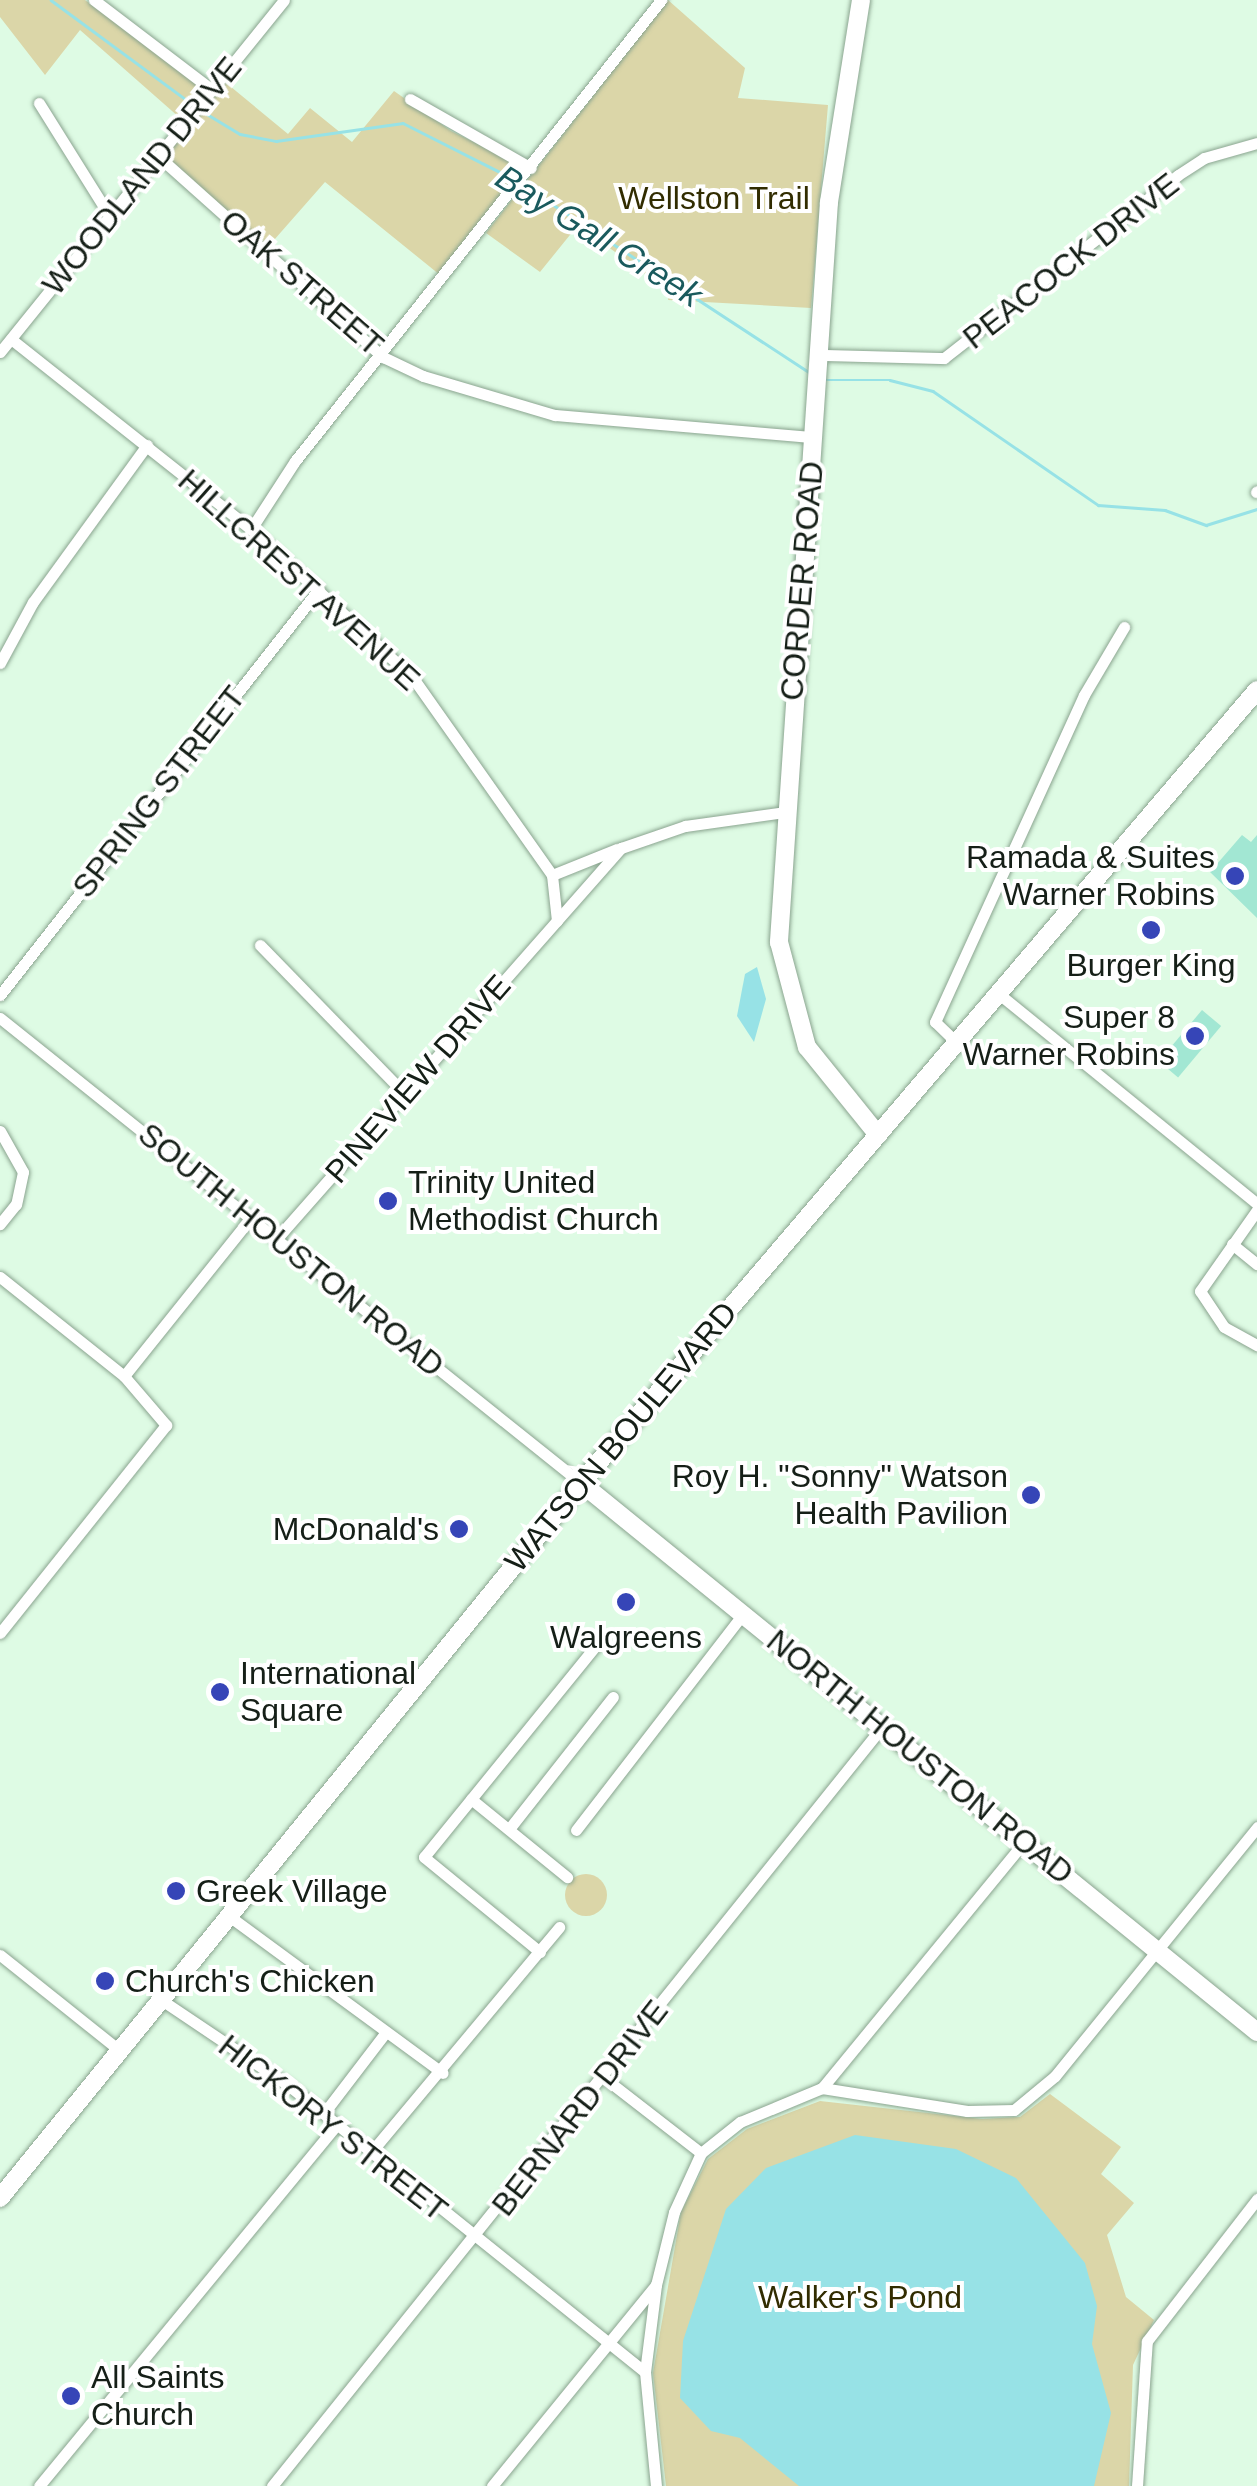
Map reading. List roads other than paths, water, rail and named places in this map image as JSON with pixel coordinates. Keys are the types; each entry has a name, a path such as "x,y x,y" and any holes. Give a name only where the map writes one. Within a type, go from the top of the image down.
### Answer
{"street":[{"path":"94,0 207,94"},
{"name":"WOODLAND DRIVE","path":"0,352 284,0"},
{"path":"250,529 295,461 383,357 661,0"},
{"name":"CORDER ROAD","path":"861,0 829,202 784,812 779,942 786,992 821,1072 878,1135"},
{"path":"410,99 529,170"},
{"path":"40,103 109,215"},
{"name":"PEACOCK DRIVE","path":"820,355 901,362 957,352 1178,175 1226,150 1257,144"},
{"name":"OAK STREET","path":"158,156 383,357 555,415 814,436"},
{"name":"HILLCREST AVENUE","path":"11,339 250,529 414,678 552,875 558,920"},
{"path":"0,663 34,602 147,445"},
{"name":"SPRING STREET","path":"0,995 319,589"},
{"path":"956,1042 935,1022 1084,695 1124,626"},
{"name":"WATSON BOULEVARD","path":"0,2198 582,1482 1257,690"},
{"path":"552,875 685,826 784,812"},
{"name":"PINEVIEW DRIVE","path":"278,1237 621,848"},
{"path":"260,946 406,1096"},
{"path":"999,994 1257,1207 1204,1278 1202,1300 1224,1327 1257,1345"},
{"name":"SOUTH HOUSTON ROAD","path":"0,1018 582,1482"},
{"path":"0,1131 23,1172 16,1204 0,1224"},
{"path":"124,1376 252,1216"},
{"path":"1232,1244 1257,1264"},
{"path":"0,1276 124,1376 164,1415 162,1434 0,1633"},
{"name":"NORTH HOUSTON ROAD","path":"582,1482 1257,2032"},
{"path":"576,1830 744,1614"},
{"path":"540,1952 424,1857 602,1638"},
{"path":"508,1829 613,1697"},
{"name":"BERNARD DRIVE","path":"272,2486 476,2240 882,1726"},
{"path":"470,1799 567,1876"},
{"path":"822,2088 967,2110 1014,2110 1055,2076 1257,1827"},
{"path":"656,2486 645,2372 656,2286 674,2212 700,2154 740,2122 822,2088 1024,1842"},
{"path":"229,1916 443,2072"},
{"path":"372,2152 443,2072 559,1927"},
{"path":"0,1956 120,2050"},
{"name":"HICKORY STREET","path":"160,1999 324,2113 476,2240 645,2372"},
{"path":"324,2113 386,2032"},
{"path":"603,2077 700,2154"},
{"path":"39,2486 337,2124"},
{"path":"1137,2486 1148,2341 1257,2200"},
{"path":"492,2486 656,2286"}],"water":[{"path":"757,967 766,999 754,1042 737,1016 745,974"},
{"name":"Walker's Pond","path":"855,2135 956,2149 1016,2178 1085,2263 1097,2306 1092,2344 1111,2413 1094,2486 799,2486 740,2438 711,2431 680,2398 683,2341 726,2209 766,2168"}],"waterway":[{"name":"Bay Gall Creek","path":"51,0 192,104"},
{"name":"Bay Gall Creek","path":"202,111 240,134 276,141 403,123 512,178"},
{"name":"Bay Gall Creek","path":"523,185 809,372"},
{"name":"Bay Gall Creek","path":"825,380 890,380 933,391 1098,505 1165,510 1206,525 1257,509"}],"place":[{"name":"Ramada & Suites Warner Robins","path":"1235,876"},
{"name":"Burger King","path":"1151,930"},
{"name":"Super 8 Warner Robins","path":"1195,1036"},
{"name":"Trinity United Methodist Church","path":"388,1201"},
{"name":"Roy H. \"Sonny\" Watson Health Pavilion","path":"1031,1495"},
{"name":"McDonald's","path":"459,1529"},
{"name":"Walgreens","path":"626,1602"},
{"name":"International Square","path":"220,1692"},
{"name":"Greek Village","path":"176,1891"},
{"name":"Church's Chicken","path":"105,1981"},
{"name":"All Saints Church","path":"71,2396"}],"park label":[{"name":"Wellston Trail","path":"714,198"}]}
